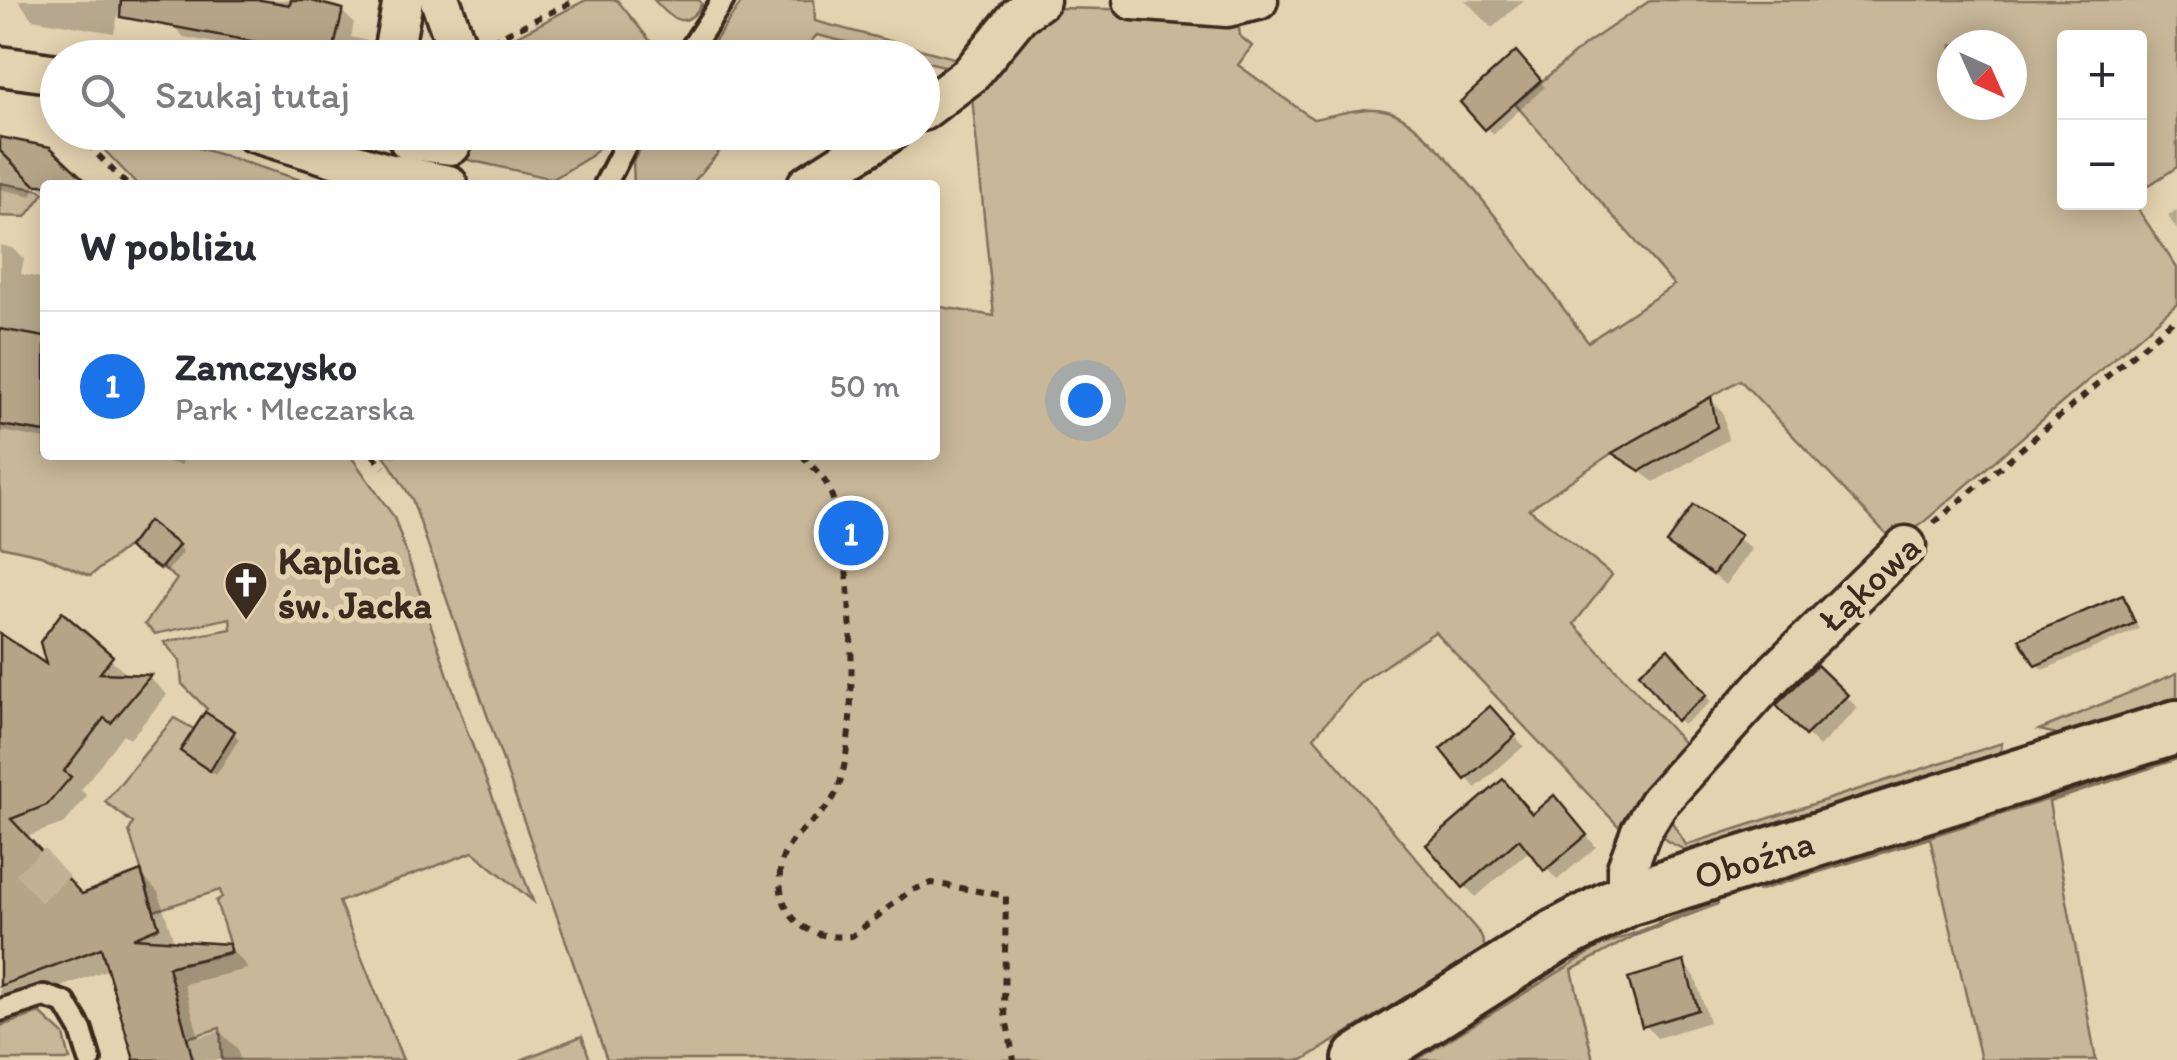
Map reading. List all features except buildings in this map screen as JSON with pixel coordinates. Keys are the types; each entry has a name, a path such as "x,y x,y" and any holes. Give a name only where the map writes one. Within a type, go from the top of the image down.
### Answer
{"street":[{"path":"395,40 403,0"},
{"path":"440,0 454,40"},
{"path":"940,98 970,75 1019,15 1040,0"},
{"path":"1133,0 1227,6 1258,0"},
{"path":"0,66 40,72"},
{"path":"311,150 422,180"},
{"path":"815,180 862,150"},
{"name":"Łąkowa","path":"1627,898 1627,868 1640,831 1658,804 1776,672 1906,546"},
{"name":"Oboźna","path":"1360,1060 1553,938 1627,898 2177,727"}],"lane":[{"path":"696,40 724,0"},
{"path":"608,180 623,150"},
{"path":"0,1010 44,996 65,1003 81,1030 90,1060"}],"path":[{"path":"495,40 576,0"},
{"path":"93,150 122,180"},
{"name":"Łąkowa","path":"1906,546 2177,317"},
{"path":"378,460 384,467"},
{"path":"806,460 826,482 838,522 851,630 851,700 838,790 783,853 780,879 784,906 800,928 840,937 852,936 910,891 932,883 1006,896 1003,990 1014,1060"}],"shaded area":[{"path":"586,0 617,0 649,40 509,40"},
{"path":"654,0 699,0 702,4 690,18 678,20"},
{"path":"743,0 814,0 815,21 886,40 837,40 817,35 812,40 715,40"},
{"path":"1651,0 2177,0 2177,167 2147,186 2147,30 2057,30 2057,210 2139,210 2177,268 2177,304 1897,545 1740,380 1612,453 1529,509 1612,575 1574,624 1691,751 1626,834 1435,632 1361,682 1314,737 1481,935 1485,948 1303,1060 607,1060 412,499 387,460 940,460 940,307 994,316 971,87 1021,30 1055,8 1203,11 1239,28 1240,36 1252,46 1238,65 1313,119 1365,109 1396,114 1417,129 1469,183 1588,342 1674,285 1515,104 1586,44"},
{"path":"940,54 969,62 960,70 940,65"},
{"path":"104,150 205,150 301,180 133,180"},
{"path":"449,150 597,150 553,179 447,155"},
{"path":"640,150 721,150 695,180 634,180 633,161"},
{"path":"0,183 40,190 40,198 26,217 0,216"},
{"path":"0,425 40,431 40,460 354,460 394,517 468,734 533,901 473,852 339,902 403,1060 222,1060 220,1028 187,1038 168,967 232,953 216,901 222,897 220,890 154,911 129,831 133,823 105,802 174,718 194,729 207,709 182,684 180,661 164,642 231,629 230,618 155,634 145,624 177,579 161,567 179,545 148,521 131,544 90,576 41,555 0,546"},
{"path":"2177,673 2177,702 2070,737 2039,730"},
{"path":"2002,743 2000,756 1687,851 1667,841 1658,830 1663,807 1686,845"},
{"path":"2177,759 2049,802 2096,1060 1981,1060 1930,838 1757,891"},
{"path":"1717,901 1718,904 1634,936 1572,970 1593,1060 1416,1060 1601,946"},
{"path":"40,1013 64,1035 70,1060 0,1060 0,1026"},
{"path":"582,1036 590,1060 521,1060"}],"tunnel":[{"path":"30,861 57,892"}],"place":[{"name":"Zamczysko","path":"851,533"},
{"name":"Kaplica św. Jacka","path":"246,621"}]}
